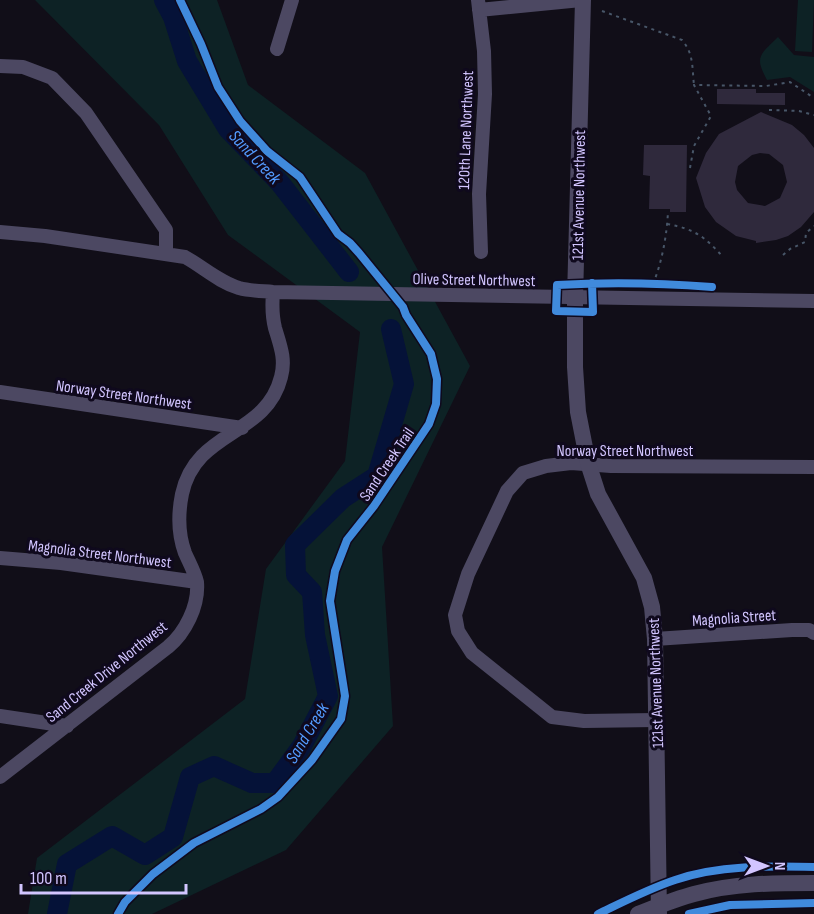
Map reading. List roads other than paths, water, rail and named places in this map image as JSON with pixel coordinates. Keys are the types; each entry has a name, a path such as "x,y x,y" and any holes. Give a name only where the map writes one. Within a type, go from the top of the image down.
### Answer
{"street":[{"path":"277,49 292,0"},
{"name":"120th Lane Northwest","path":"481,252 479,194 485,94 484,51 478,5 582,0"},
{"name":"121st Avenue Northwest","path":"582,0 575,298 575,367 578,412 588,463 598,494 644,578 652,607 655,639 659,910"},
{"path":"0,66 23,67 52,78 86,113 166,230 165,254"},
{"name":"Olive Street Northwest","path":"0,232 45,236 185,257 219,279 241,288 273,292 814,301"},
{"path":"197,582 181,539 179,511 182,493 188,474 206,451 218,441 242,428 271,400 281,377 283,354 273,314 273,292"},
{"name":"Norway Street Northwest","path":"0,392 242,428"},
{"name":"Norway Street Northwest","path":"656,720 584,721 552,717 472,653 458,631 455,615 468,574 507,491 523,473 546,466 588,463 611,466 814,467"},
{"name":"Magnolia Street Northwest","path":"0,558 61,563 197,582"},
{"name":"Sand Creek Drive Northwest","path":"0,777 176,640 188,621 197,582"},
{"name":"Magnolia Street","path":"655,639 792,630 809,630 814,633"},
{"path":"0,716 67,726"},
{"path":"638,914 659,910 692,894 719,888 777,883 814,883"}],"waterway":[{"name":"Sand Creek","path":"164,0 173,17 187,61 228,129 280,183 349,272"},
{"name":"Sand Creek","path":"57,914 67,864 112,836 145,855 173,837 190,777 214,766 252,783 275,783 302,746 328,696 315,635 312,592 296,575 295,545 343,498 377,476 404,384 391,329"}]}
